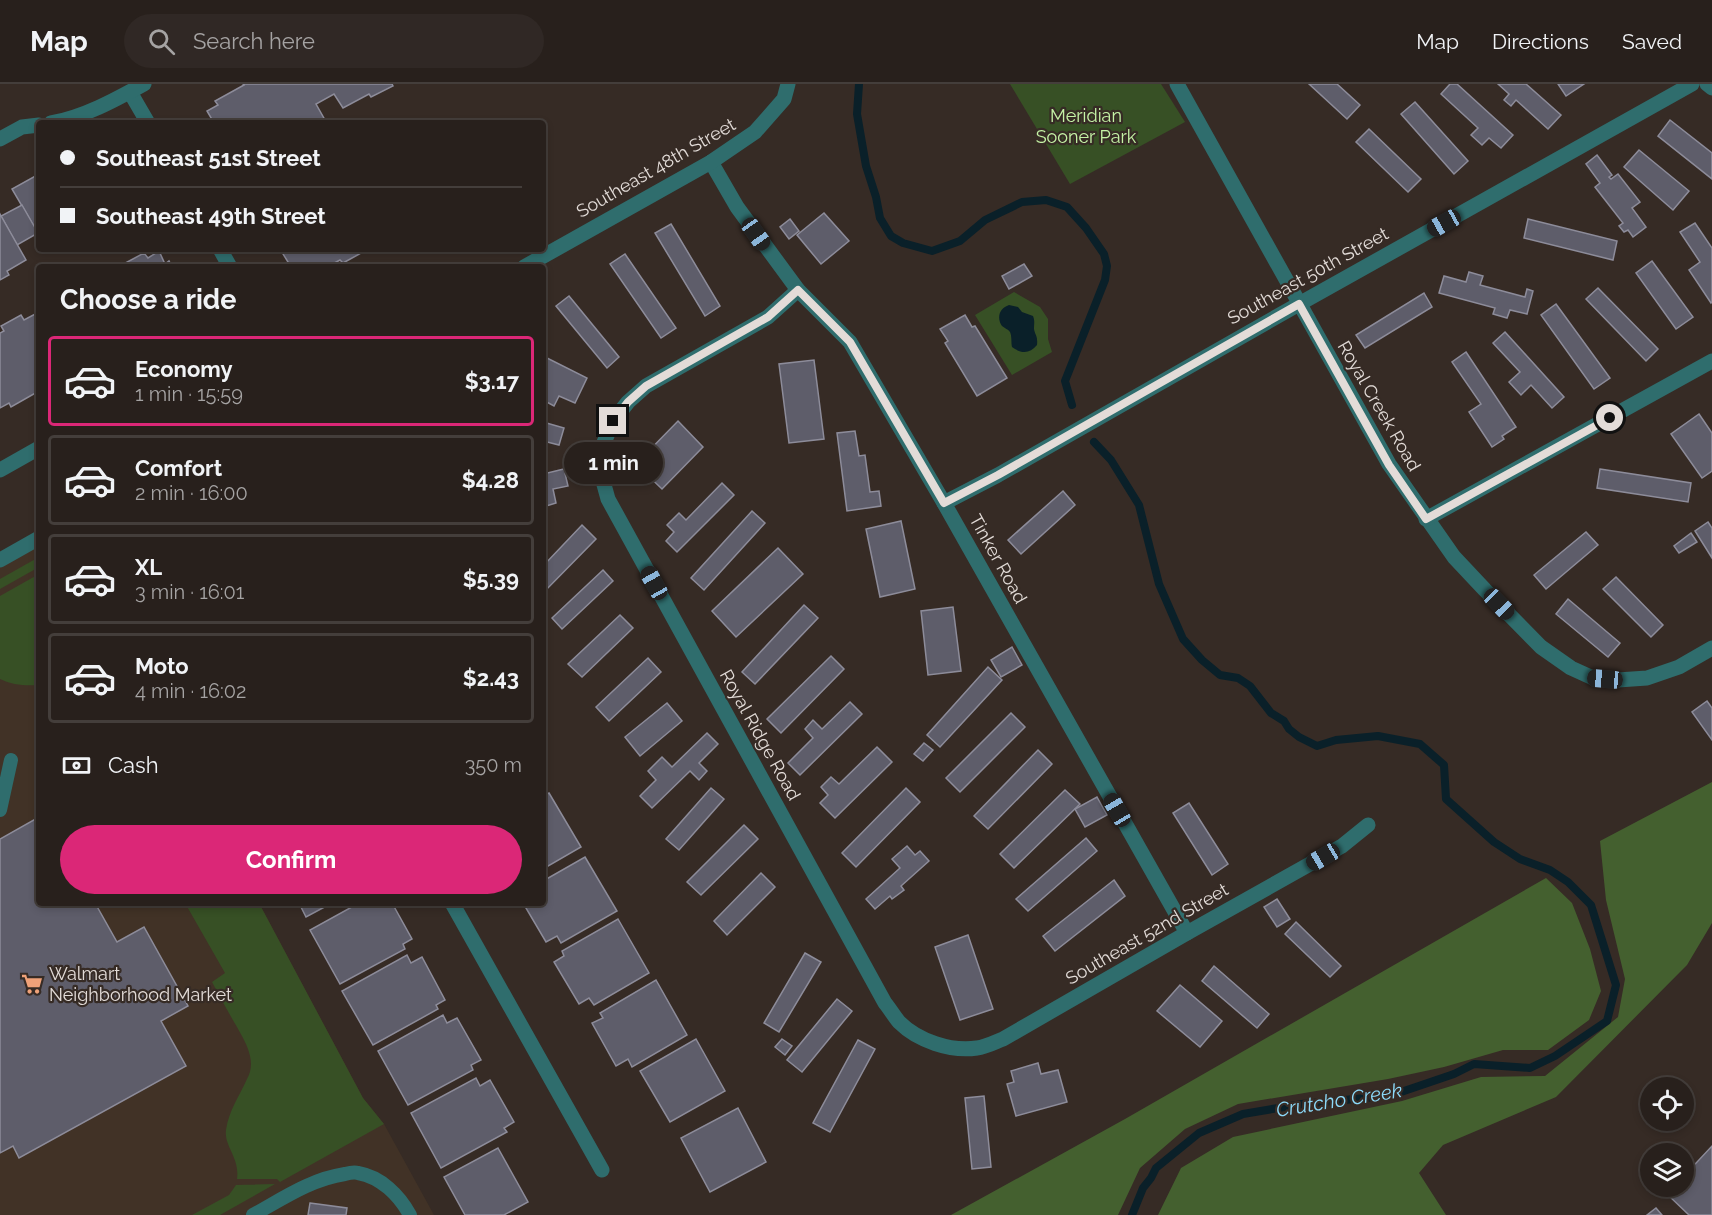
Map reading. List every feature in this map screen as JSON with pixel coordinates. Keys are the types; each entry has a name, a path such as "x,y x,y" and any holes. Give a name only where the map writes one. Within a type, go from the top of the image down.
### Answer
{"street":[{"path":"68,120 144,84"},
{"name":"Southeast 48th Street","path":"529,264 711,162 755,132 784,99 789,84"},
{"name":"Royal Creek Road","path":"1177,84 1389,465 1454,557 1541,647 1572,668 1593,678 1618,680 1647,678 1679,667 1712,648"},
{"name":"Southeast 50th Street","path":"944,503 998,475 1692,84"},
{"path":"1707,84 1712,88"},
{"path":"130,92 146,120"},
{"path":"0,139 22,127 36,125"},
{"name":"Tinker Road","path":"711,162 737,207 798,290 850,342 944,503 1187,933"},
{"name":"Royal Ridge Road","path":"798,290 768,317 646,386 628,402 613,421 603,445 601,465 603,481 608,499 885,1003 900,1023 935,1043"},
{"path":"1426,519 1712,361"},
{"path":"0,470 36,450"},
{"path":"0,560 36,540"},
{"name":"Southeast 52nd Street","path":"935,1043 958,1049 979,1048 1003,1039 1342,846 1368,825"},
{"path":"454,906 602,1170"}],"lane":[{"path":"0,810 11,760"},
{"path":"253,1215 292,1193 328,1177 357,1172 383,1182 410,1215"}],"shaded area":[{"path":"36,540 36,906 261,906 363,1098 384,1124 434,1215 0,1215 0,560"}],"green space":[{"name":"Meridian Sooner Park","path":"1010,84 1161,84 1185,122 1070,184"},
{"path":"1014,292 1040,307 1048,319 1048,339 1052,352 1012,375 975,315"},
{"path":"36,559 36,569 0,589 0,579"},
{"path":"36,576 36,685 9,683 0,679 0,596"},
{"path":"1712,782 1712,923 1687,965 1556,1097 1443,1145 1419,1173 1446,1215 1158,1215 1181,1168 1233,1137 1402,1101 1481,1077 1545,1076 1618,1017 1625,979 1606,900 1600,841"},
{"path":"1546,878 1572,903 1590,949 1601,991 1589,1020 1548,1050 1503,1050 1444,1067 1388,1079 1238,1104 1185,1129 1140,1168 1118,1215 951,1215 1125,1119"},
{"path":"187,906 261,906 363,1098 384,1124 280,1182 277,1179 237,1179 236,1164 227,1142 226,1130 232,1110 249,1074 251,1059 245,1041 212,982 225,973"},
{"path":"275,1184 220,1215 192,1215 229,1195 236,1185"}],"water":[{"path":"1009,305 1018,307 1022,312 1033,316 1037,345 1031,350 1022,352 1012,347 1010,332 1002,326 999,319 1001,311"}],"building":[{"path":"392,84 393,86 371,97 369,94 343,108 334,94 316,104 325,120 212,120 207,111 218,105 215,101 244,85"},
{"path":"1309,84 1337,84 1360,105 1347,119"},
{"path":"1450,84 1457,84 1513,135 1501,148 1489,138 1482,145 1471,135 1478,128 1441,94"},
{"path":"1498,84 1526,84 1561,115 1548,129 1516,100 1511,106 1504,100 1509,94"},
{"path":"1558,84 1584,84 1566,96"},
{"path":"1415,102 1468,161 1454,174 1401,114"},
{"path":"1670,120 1712,153 1712,179 1658,136"},
{"path":"1369,129 1421,179 1408,192 1356,142"},
{"path":"1639,150 1689,191 1673,210 1624,167"},
{"path":"1597,155 1612,175 1609,177 1611,179 1618,174 1640,202 1632,208 1646,227 1633,237 1628,230 1624,232 1619,226 1623,223 1595,187 1600,183 1586,164"},
{"path":"36,176 36,230 12,189"},
{"path":"22,205 36,230 36,234 17,245 1,216"},
{"path":"824,213 849,241 821,264 797,235"},
{"path":"0,214 26,260 7,271 9,275 0,280"},
{"path":"790,219 799,231 789,239 780,227"},
{"path":"1528,219 1617,241 1613,260 1524,238"},
{"path":"1695,223 1712,248 1711,303 1689,270 1700,262 1680,232"},
{"path":"671,224 720,306 705,316 655,233"},
{"path":"159,252 165,264 124,264 144,253 148,258"},
{"path":"282,252 363,252 343,263 340,260 333,264 289,264"},
{"path":"625,254 676,328 661,338 610,264"},
{"path":"1652,261 1693,317 1676,329 1636,273"},
{"path":"1024,264 1032,276 1009,289 1002,276"},
{"path":"1469,272 1483,276 1480,285 1525,297 1527,289 1533,291 1527,314 1510,310 1507,318 1493,314 1495,308 1439,293 1444,276 1466,282"},
{"path":"1598,288 1658,349 1646,361 1586,299"},
{"path":"1424,293 1432,307 1365,348 1356,335"},
{"path":"569,296 619,357 607,368 556,306"},
{"path":"1556,304 1610,378 1594,389 1541,315"},
{"path":"36,314 36,393 11,407 9,403 0,408 0,333 4,331 1,326 21,315 24,320"},
{"path":"965,315 972,327 975,326 1007,378 977,396 945,343 948,341 940,329"},
{"path":"1505,332 1564,397 1552,408 1531,385 1521,395 1509,382 1520,372 1493,343"},
{"path":"1466,352 1516,427 1502,436 1504,439 1492,447 1469,412 1481,404 1452,362"},
{"path":"546,358 587,378 575,403 559,396 554,406 546,402"},
{"path":"814,360 824,439 789,443 779,364"},
{"path":"1699,414 1712,433 1712,471 1702,478 1671,434"},
{"path":"678,421 703,447 662,489 636,464"},
{"path":"546,423 564,428 559,445 546,442"},
{"path":"855,431 859,456 865,455 870,492 879,491 881,506 847,511 837,433"},
{"path":"564,469 568,486 553,489 556,503 546,506 546,473"},
{"path":"1600,469 1691,483 1688,502 1597,488"},
{"path":"722,483 734,495 677,552 666,541 674,532 667,525 679,513 686,520"},
{"path":"1063,491 1075,505 1021,554 1008,540"},
{"path":"752,511 765,523 704,590 691,578"},
{"path":"901,521 915,589 880,597 866,529"},
{"path":"1708,522 1712,528 1712,558 1695,531"},
{"path":"582,525 596,539 546,590 546,563"},
{"path":"1586,532 1598,545 1546,589 1534,575"},
{"path":"1691,533 1697,542 1679,553 1674,546"},
{"path":"778,548 803,574 736,637 712,611"},
{"path":"603,570 613,581 562,629 552,618"},
{"path":"1616,577 1663,625 1651,637 1603,589"},
{"path":"1568,599 1620,643 1608,657 1556,614"},
{"path":"804,605 818,618 755,684 742,672"},
{"path":"953,607 961,671 928,675 921,611"},
{"path":"620,615 633,628 582,677 568,664"},
{"path":"1012,647 1022,665 1001,677 991,660"},
{"path":"831,656 844,669 781,733 767,719"},
{"path":"648,658 661,672 609,721 596,707"},
{"path":"988,667 1002,680 940,747 927,735"},
{"path":"1707,701 1712,708 1712,740 1692,712"},
{"path":"850,702 862,714 800,775 788,763 813,738 805,729 813,720 822,729"},
{"path":"667,703 682,721 640,756 625,737"},
{"path":"1011,713 1025,727 960,792 946,778"},
{"path":"707,733 718,744 699,763 707,771 699,780 690,771 652,808 640,796 656,780 648,771 662,757 672,767"},
{"path":"924,743 933,750 923,761 914,754"},
{"path":"877,747 892,762 835,818 820,803 828,795 821,787 831,777 839,784"},
{"path":"1038,750 1052,764 988,829 974,816"},
{"path":"711,788 724,799 679,850 666,839"},
{"path":"906,788 920,802 856,867 842,853"},
{"path":"1065,790 1080,804 1014,868 1000,854"},
{"path":"549,793 581,847 546,867 546,794"},
{"path":"1097,797 1107,815 1085,827 1075,809"},
{"path":"1189,803 1228,864 1212,875 1173,813"},
{"path":"36,819 36,906 97,906 117,942 144,927 188,1006 161,1021 186,1066 19,1158 13,1146 0,1153 0,839"},
{"path":"744,825 758,839 701,895 687,882"},
{"path":"1086,838 1097,851 1028,911 1016,899"},
{"path":"907,846 915,855 920,851 929,861 901,886 904,890 892,899 890,896 875,909 866,899 900,868 892,859"},
{"path":"585,857 617,911 561,943 557,936 546,942 525,906 546,906 546,879"},
{"path":"761,873 775,887 727,935 714,921"},
{"path":"1114,880 1125,896 1055,951 1043,936"},
{"path":"1277,899 1290,919 1277,927 1264,907"},
{"path":"300,906 326,906 306,917"},
{"path":"354,906 394,906 412,939 403,944 405,949 340,984 310,930"},
{"path":"618,919 649,973 594,1005 589,998 579,1004 554,962 564,956 562,951"},
{"path":"1296,922 1341,966 1330,977 1285,934"},
{"path":"968,935 993,1009 960,1020 935,947"},
{"path":"805,953 821,962 779,1032 764,1023"},
{"path":"407,955 411,963 422,957 445,1000 436,1005 438,1009 373,1045 342,991"},
{"path":"1214,966 1269,1014 1257,1028 1202,981"},
{"path":"656,980 687,1035 632,1067 628,1059 616,1066 592,1023 603,1018 600,1013"},
{"path":"1180,985 1222,1021 1200,1047 1157,1011"},
{"path":"837,999 852,1011 802,1072 787,1060"},
{"path":"443,1015 447,1023 457,1018 481,1060 471,1065 473,1070 408,1105 378,1051"},
{"path":"696,1039 725,1091 670,1122 640,1071"},
{"path":"782,1039 792,1046 785,1055 775,1047"},
{"path":"858,1040 875,1049 830,1132 813,1123"},
{"path":"1038,1063 1041,1074 1058,1070 1067,1102 1016,1116 1007,1084 1014,1082 1011,1071"},
{"path":"476,1078 480,1086 490,1080 514,1122 504,1128 507,1132 441,1168 411,1113"},
{"path":"984,1096 991,1167 972,1169 965,1098"},
{"path":"738,1108 766,1162 710,1192 681,1138"},
{"path":"1712,1146 1712,1215 1689,1215 1670,1197 1694,1197 1694,1165"},
{"path":"498,1148 528,1202 504,1215 465,1215 444,1177"},
{"path":"310,1203 347,1208 346,1215 308,1215"},
{"path":"1656,1208 1662,1215 1647,1215"}],"waterway":[{"name":"Crutcho Creek","path":"859,84 857,114 866,166 880,218 891,236 903,243 932,251 960,241 985,220 1022,202 1046,200 1067,207 1086,228 1104,254 1107,266 1105,280 1065,381 1072,405"},
{"name":"Crutcho Creek","path":"1094,442 1111,460 1139,505 1159,584 1183,639 1202,660 1220,675 1238,678 1250,686 1271,713 1284,721 1289,729 1299,737 1317,746 1336,740 1378,736 1420,744 1444,765 1446,799 1494,842 1520,859 1550,870 1568,882 1591,905 1616,985 1607,1021 1555,1056 1530,1068 1474,1064 1454,1074 1404,1091 1376,1097 1302,1104 1243,1114 1199,1133 1156,1168 1143,1188 1132,1215"}],"place":[{"name":"Walmart Neighborhood Market","path":"32,984"}],"route":[{"path":"613,421 628,402 646,386 768,317 798,290 850,342 944,503 998,475 1299,304 1389,465 1426,519 1610,418"}]}
